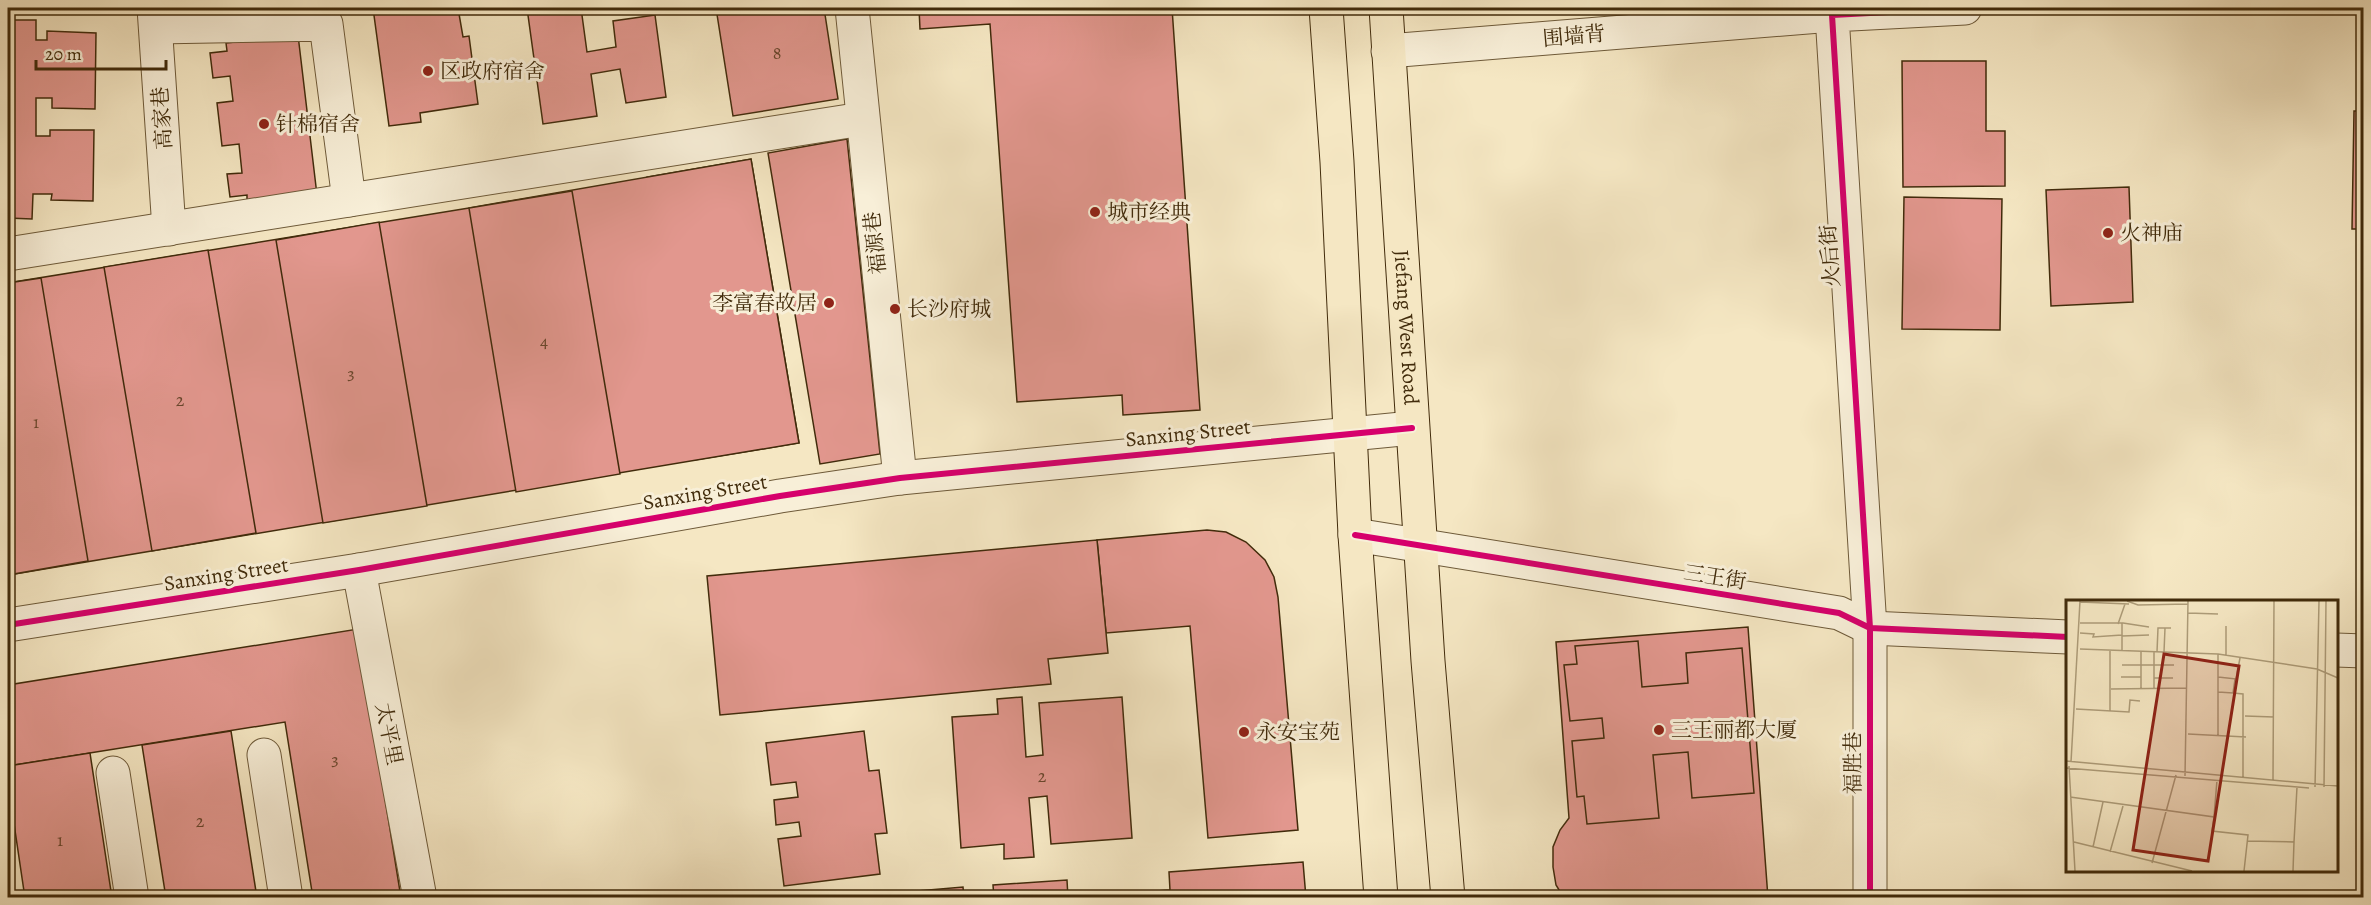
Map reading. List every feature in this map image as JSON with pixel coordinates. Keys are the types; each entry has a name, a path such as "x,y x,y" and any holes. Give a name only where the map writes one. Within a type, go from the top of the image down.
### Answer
{"main road":[{"path":"1326,8 1337,162 1355,535 1381,897"},
{"name":"Jiefang West Road","path":"1386,8 1420,547 1448,897"}],"street":[{"name":"福源巷","path":"852,8 900,478"},
{"path":"1832,15 1965,8"},
{"name":"围墙背","path":"1388,51 1832,15"},
{"name":"火后街","path":"1832,15 1870,628"},
{"path":"155,17 328,16 349,200"},
{"name":"高家巷","path":"155,17 169,229"},
{"path":"8,254 862,119"},
{"name":"Sanxing Street","path":"8,625 359,570 768,498 900,478 1412,428"},
{"name":"三王街","path":"1355,535 1839,613 1870,628 2066,637"},
{"name":"太平里","path":"359,570 420,897"},
{"name":"福胜巷","path":"1870,628 1870,897"},
{"path":"2338,650 2364,651"},
{"path":"264,755 286,897"},
{"path":"113,773 132,897"}],"building":[{"name":"区政府宿舍","path":"373,8 458,8 463,37 469,36 478,104 420,113 421,122 389,126"},
{"path":"527,8 581,8 587,52 616,47 613,21 655,15 666,97 626,103 620,69 591,74 597,116 543,124"},
{"path":"716,8 824,8 838,99 733,116"},
{"name":"城市经典","path":"919,8 1172,8 1200,410 1123,415 1122,395 1017,402 990,24 920,29"},
{"path":"8,20 36,20 36,40 47,40 47,31 96,33 95,109 52,108 52,98 36,98 36,136 50,136 50,130 94,130 93,201 51,200 52,194 33,194 32,219 8,218"},
{"name":"针棉宿舍","path":"298,35 317,195 247,203 247,195 230,197 227,174 242,173 239,144 222,146 217,103 233,101 230,76 213,78 210,53 227,51 226,43"},
{"path":"1902,61 1986,61 1986,131 2005,131 2005,186 1903,187"},
{"path":"2354,111 2364,111 2364,229 2352,229"},
{"name":"李富春故居","path":"847,139 880,454 820,464 768,153"},
{"path":"751,159 799,443 695,460 647,177"},
{"path":"751,159 799,443 8,575 8,283 469,208"},
{"path":"2129,187 2133,302 2051,306 2046,190"},
{"path":"572,191 620,474 516,492 469,208"},
{"path":"1904,197 2002,199 2000,330 1902,329"},
{"path":"379,222 427,506 323,523 276,240"},
{"path":"208,250 256,533 152,551 104,267"},
{"path":"41,278 88,561 8,575 8,283"},
{"name":"永安宝苑","path":"1207,530 1226,532 1246,542 1265,560 1274,577 1278,597 1298,830 1208,838 1190,626 1106,633 1097,540"},
{"path":"1097,540 1108,653 1048,659 1051,684 720,715 707,576"},
{"name":"三王丽都大厦","path":"1748,627 1768,898 1564,898 1556,885 1553,867 1553,847 1560,830 1569,818 1556,642"},
{"path":"358,629 401,898 313,898 285,722 8,766 8,685"},
{"path":"1638,641 1642,687 1688,683 1686,653 1742,648 1754,793 1692,798 1688,752 1653,755 1659,818 1587,824 1584,796 1577,797 1572,741 1604,738 1602,718 1570,721 1564,665 1577,664 1575,646"},
{"path":"1022,697 1026,757 1043,755 1039,703 1122,697 1132,838 1051,844 1047,796 1029,798 1034,857 1004,859 1004,844 961,848 952,717 998,714 997,699"},
{"path":"231,731 257,898 166,898 142,745"},
{"path":"864,731 869,771 879,770 887,833 875,834 880,874 784,886 778,839 801,836 799,822 776,825 774,800 798,797 796,782 771,785 766,743"},
{"path":"90,753 112,898 25,898 8,783 8,766"},
{"path":"1303,862 1306,898 1131,898 1130,893 1170,890 1169,872"},
{"path":"1067,880 1068,898 994,898 993,885"},
{"path":"963,887 964,898 894,898 894,893"}],"cycle path":[{"path":"1870,898 1870,628 1832,15 1965,8"},
{"path":"8,625 359,570 780,496 900,478 1412,428"},
{"path":"1355,535 1839,613 1870,628 2066,637"}],"place":[{"name":"区政府宿舍","path":"428,71"},
{"name":"针棉宿舍","path":"264,124"},
{"name":"城市经典","path":"1095,212"},
{"name":"火神庙","path":"2108,233"},
{"name":"李富春故居","path":"829,303"},
{"name":"长沙府城","path":"895,309"},
{"name":"三王丽都大厦","path":"1659,730"},
{"name":"永安宝苑","path":"1244,732"}]}
